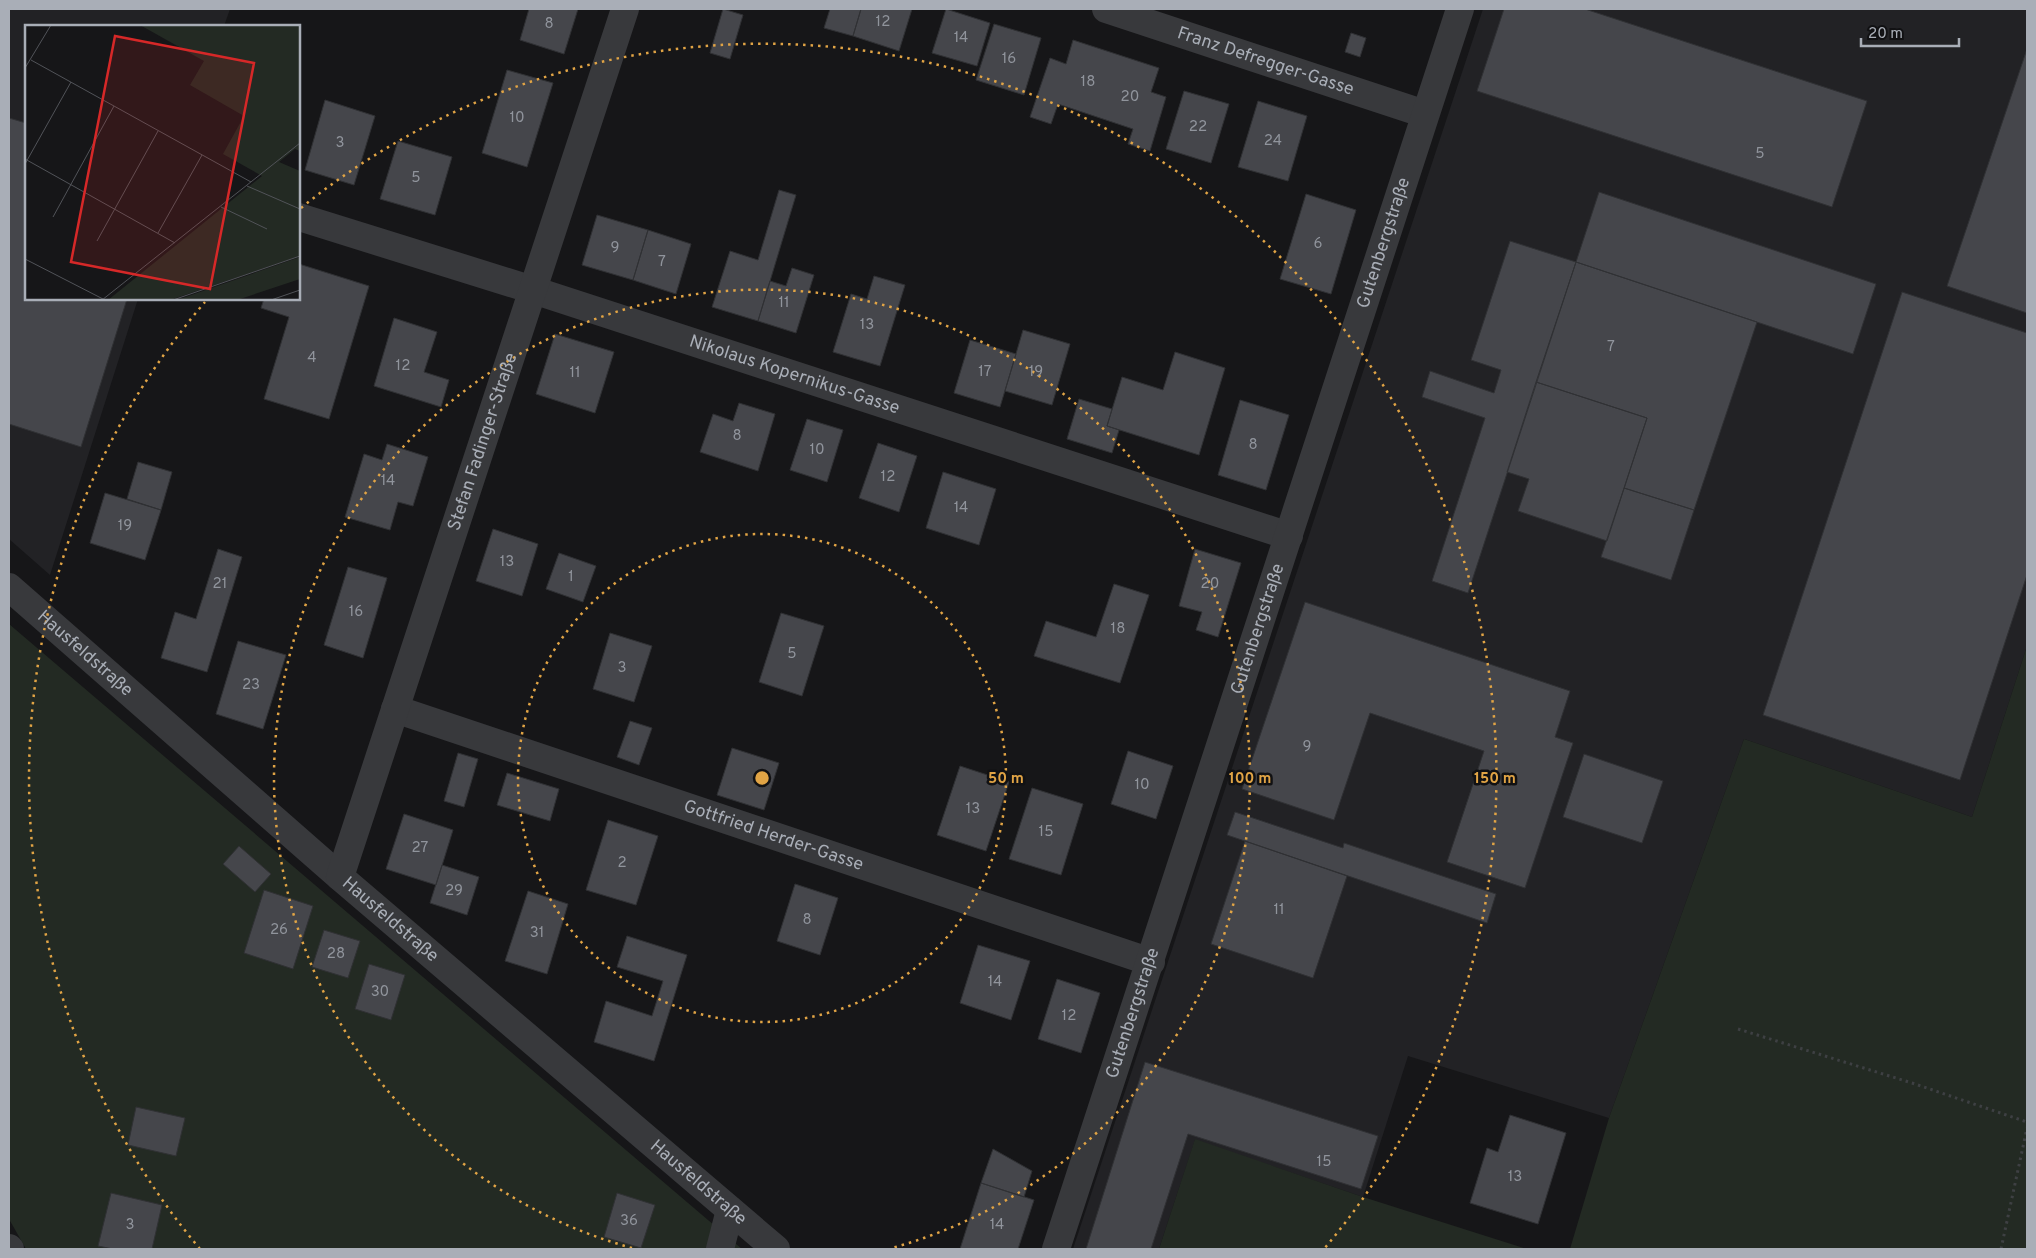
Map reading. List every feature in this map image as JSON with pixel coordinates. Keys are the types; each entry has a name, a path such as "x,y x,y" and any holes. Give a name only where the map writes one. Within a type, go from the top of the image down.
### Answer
{"street":[{"name":"Stefan Fadinger-Straße","path":"340,877 624,9"},
{"name":"Franz Defregger-Gasse","path":"1106,9 1425,114"},
{"name":"Gutenbergstraße","path":"1056,1249 1460,9"},
{"name":"Nikolaus Kopernikus-Gasse","path":"300,217 533,290 1289,536"},
{"name":"Hausfeldstraße","path":"9,587 340,877 776,1249"},
{"name":"Gottfried Herder-Gasse","path":"395,710 1151,962"},
{"path":"720,1249 730,1210"}],"path":[{"path":"1738,1029 1912,1083 2027,1122"},
{"path":"2001,1249 2027,1128"}],"shaded area":[{"path":"9,9 230,9 224,25 25,25 25,300 138,300 50,575 9,539"},
{"path":"1483,9 2027,9 2027,646 1972,817 1744,739 1609,1118 1408,1056 1363,1197 1195,1140 1159,1249 1073,1249"},
{"path":"9,624 742,1249 26,1249 9,1219"},
{"path":"2027,646 2027,1249 1570,1249 1609,1118 1744,739 1972,817"},
{"path":"1195,1139 1363,1197 1527,1249 1159,1249"}],"building":[{"path":"529,9 578,9 564,54 520,40"},
{"path":"723,9 743,15 730,59 710,53"},
{"path":"830,9 861,9 853,36 824,28"},
{"path":"861,9 912,9 899,51 853,36"},
{"path":"946,9 990,23 977,66 932,53"},
{"path":"1504,9 1585,9 1867,101 1832,207 1477,91"},
{"path":"994,24 1041,38 1024,95 976,80"},
{"path":"1351,33 1366,38 1360,57 1345,52"},
{"path":"1073,40 1159,68 1151,92 1166,97 1150,151 1128,144 1133,129 1058,104 1051,124 1030,117 1050,58 1066,64"},
{"path":"2027,49 2027,313 1947,286"},
{"path":"507,70 553,83 527,167 482,153"},
{"path":"1184,91 1229,104 1211,163 1166,149"},
{"path":"325,100 375,116 354,185 305,170"},
{"path":"1258,101 1307,116 1288,181 1238,167"},
{"path":"9,118 25,123 25,300 127,300 81,447 9,424"},
{"path":"398,141 452,157 435,215 380,199"},
{"path":"779,190 796,195 758,321 712,307 730,251 758,260"},
{"path":"1599,192 1876,284 1853,354 1576,262"},
{"path":"1306,194 1356,210 1331,294 1280,279"},
{"path":"597,215 648,230 633,280 582,265"},
{"path":"648,230 691,244 676,294 633,280"},
{"path":"1510,241 1576,262 1468,593 1432,581 1485,418 1422,397 1430,371 1494,393 1501,370 1471,360"},
{"path":"1576,262 1757,322 1694,510 1624,488 1647,418 1536,382"},
{"path":"300,264 369,286 329,419 264,399 289,317 261,308 264,300 300,300"},
{"path":"792,268 814,275 796,333 758,321 770,281 786,286"},
{"path":"874,276 905,285 880,366 833,352 851,294 867,299"},
{"path":"1902,292 2027,333 2027,575 1960,780 1763,715"},
{"path":"394,318 437,332 424,372 449,380 441,407 374,386"},
{"path":"1023,330 1070,344 1052,405 1005,391"},
{"path":"555,334 614,352 595,413 536,394"},
{"path":"970,340 1016,354 1000,407 954,393"},
{"path":"1175,352 1225,368 1199,455 1107,426 1122,377 1163,390"},
{"path":"1536,382 1647,418 1607,541 1518,511 1529,479 1507,472"},
{"path":"1079,399 1112,409 1107,426 1119,430 1112,453 1067,439"},
{"path":"1240,400 1289,415 1266,490 1218,475"},
{"path":"739,403 775,414 758,471 700,452 713,414 733,421"},
{"path":"807,419 843,430 827,482 790,470"},
{"path":"878,443 917,456 899,512 859,498"},
{"path":"387,444 428,457 413,506 398,502 390,530 345,517 364,454 382,460"},
{"path":"138,462 172,472 161,510 127,499"},
{"path":"943,472 996,489 979,545 926,528"},
{"path":"1624,488 1694,510 1671,580 1601,557"},
{"path":"105,493 161,510 145,560 90,543"},
{"path":"493,529 538,544 522,596 476,581"},
{"path":"218,549 242,557 207,672 161,658 175,612 196,619"},
{"path":"1195,549 1241,563 1218,637 1196,630 1202,612 1179,606"},
{"path":"559,553 596,566 583,602 546,589"},
{"path":"348,567 387,578 363,658 324,645"},
{"path":"1114,584 1149,595 1120,683 1034,656 1046,621 1096,637"},
{"path":"1305,602 1570,691 1555,737 1573,743 1525,888 1447,862 1484,751 1370,713 1334,820 1242,789"},
{"path":"781,613 824,626 802,696 759,682"},
{"path":"610,633 652,646 634,702 593,689"},
{"path":"238,641 286,655 263,729 216,714"},
{"path":"630,721 652,728 639,765 617,757"},
{"path":"732,748 779,763 764,810 717,795"},
{"path":"1128,751 1173,766 1156,819 1111,804"},
{"path":"458,753 478,759 464,807 444,801"},
{"path":"1584,754 1663,781 1642,843 1563,817"},
{"path":"960,766 1009,782 986,851 937,835"},
{"path":"507,773 559,789 550,821 497,805"},
{"path":"1032,788 1083,804 1061,875 1009,859"},
{"path":"1235,812 1343,848 1344,843 1496,894 1487,923 1227,835"},
{"path":"404,814 453,830 436,885 386,869"},
{"path":"608,820 658,836 636,905 586,890"},
{"path":"1245,841 1347,876 1313,978 1211,944"},
{"path":"239,846 271,874 255,892 223,864"},
{"path":"442,865 479,877 467,915 430,903"},
{"path":"795,884 838,898 820,955 777,941"},
{"path":"264,890 313,906 293,969 244,953"},
{"path":"528,891 568,904 547,974 505,961"},
{"path":"324,930 360,941 348,978 312,967"},
{"path":"627,936 687,955 654,1061 594,1042 606,1001 652,1016 663,981 617,967"},
{"path":"978,945 1030,961 1011,1020 960,1003"},
{"path":"369,964 405,975 391,1020 355,1009"},
{"path":"1057,979 1100,993 1081,1053 1038,1039"},
{"path":"1145,1062 1378,1136 1361,1189 1188,1134 1151,1249 1086,1249"},
{"path":"136,1107 185,1118 176,1156 128,1145"},
{"path":"1510,1115 1566,1133 1538,1224 1470,1203 1487,1148 1498,1152"},
{"path":"993,1149 1032,1171 1024,1197 981,1183"},
{"path":"981,1183 1034,1200 1018,1249 960,1249"},
{"path":"111,1193 162,1205 152,1249 113,1249 98,1246"},
{"path":"617,1193 655,1205 641,1248 604,1237"}]}
